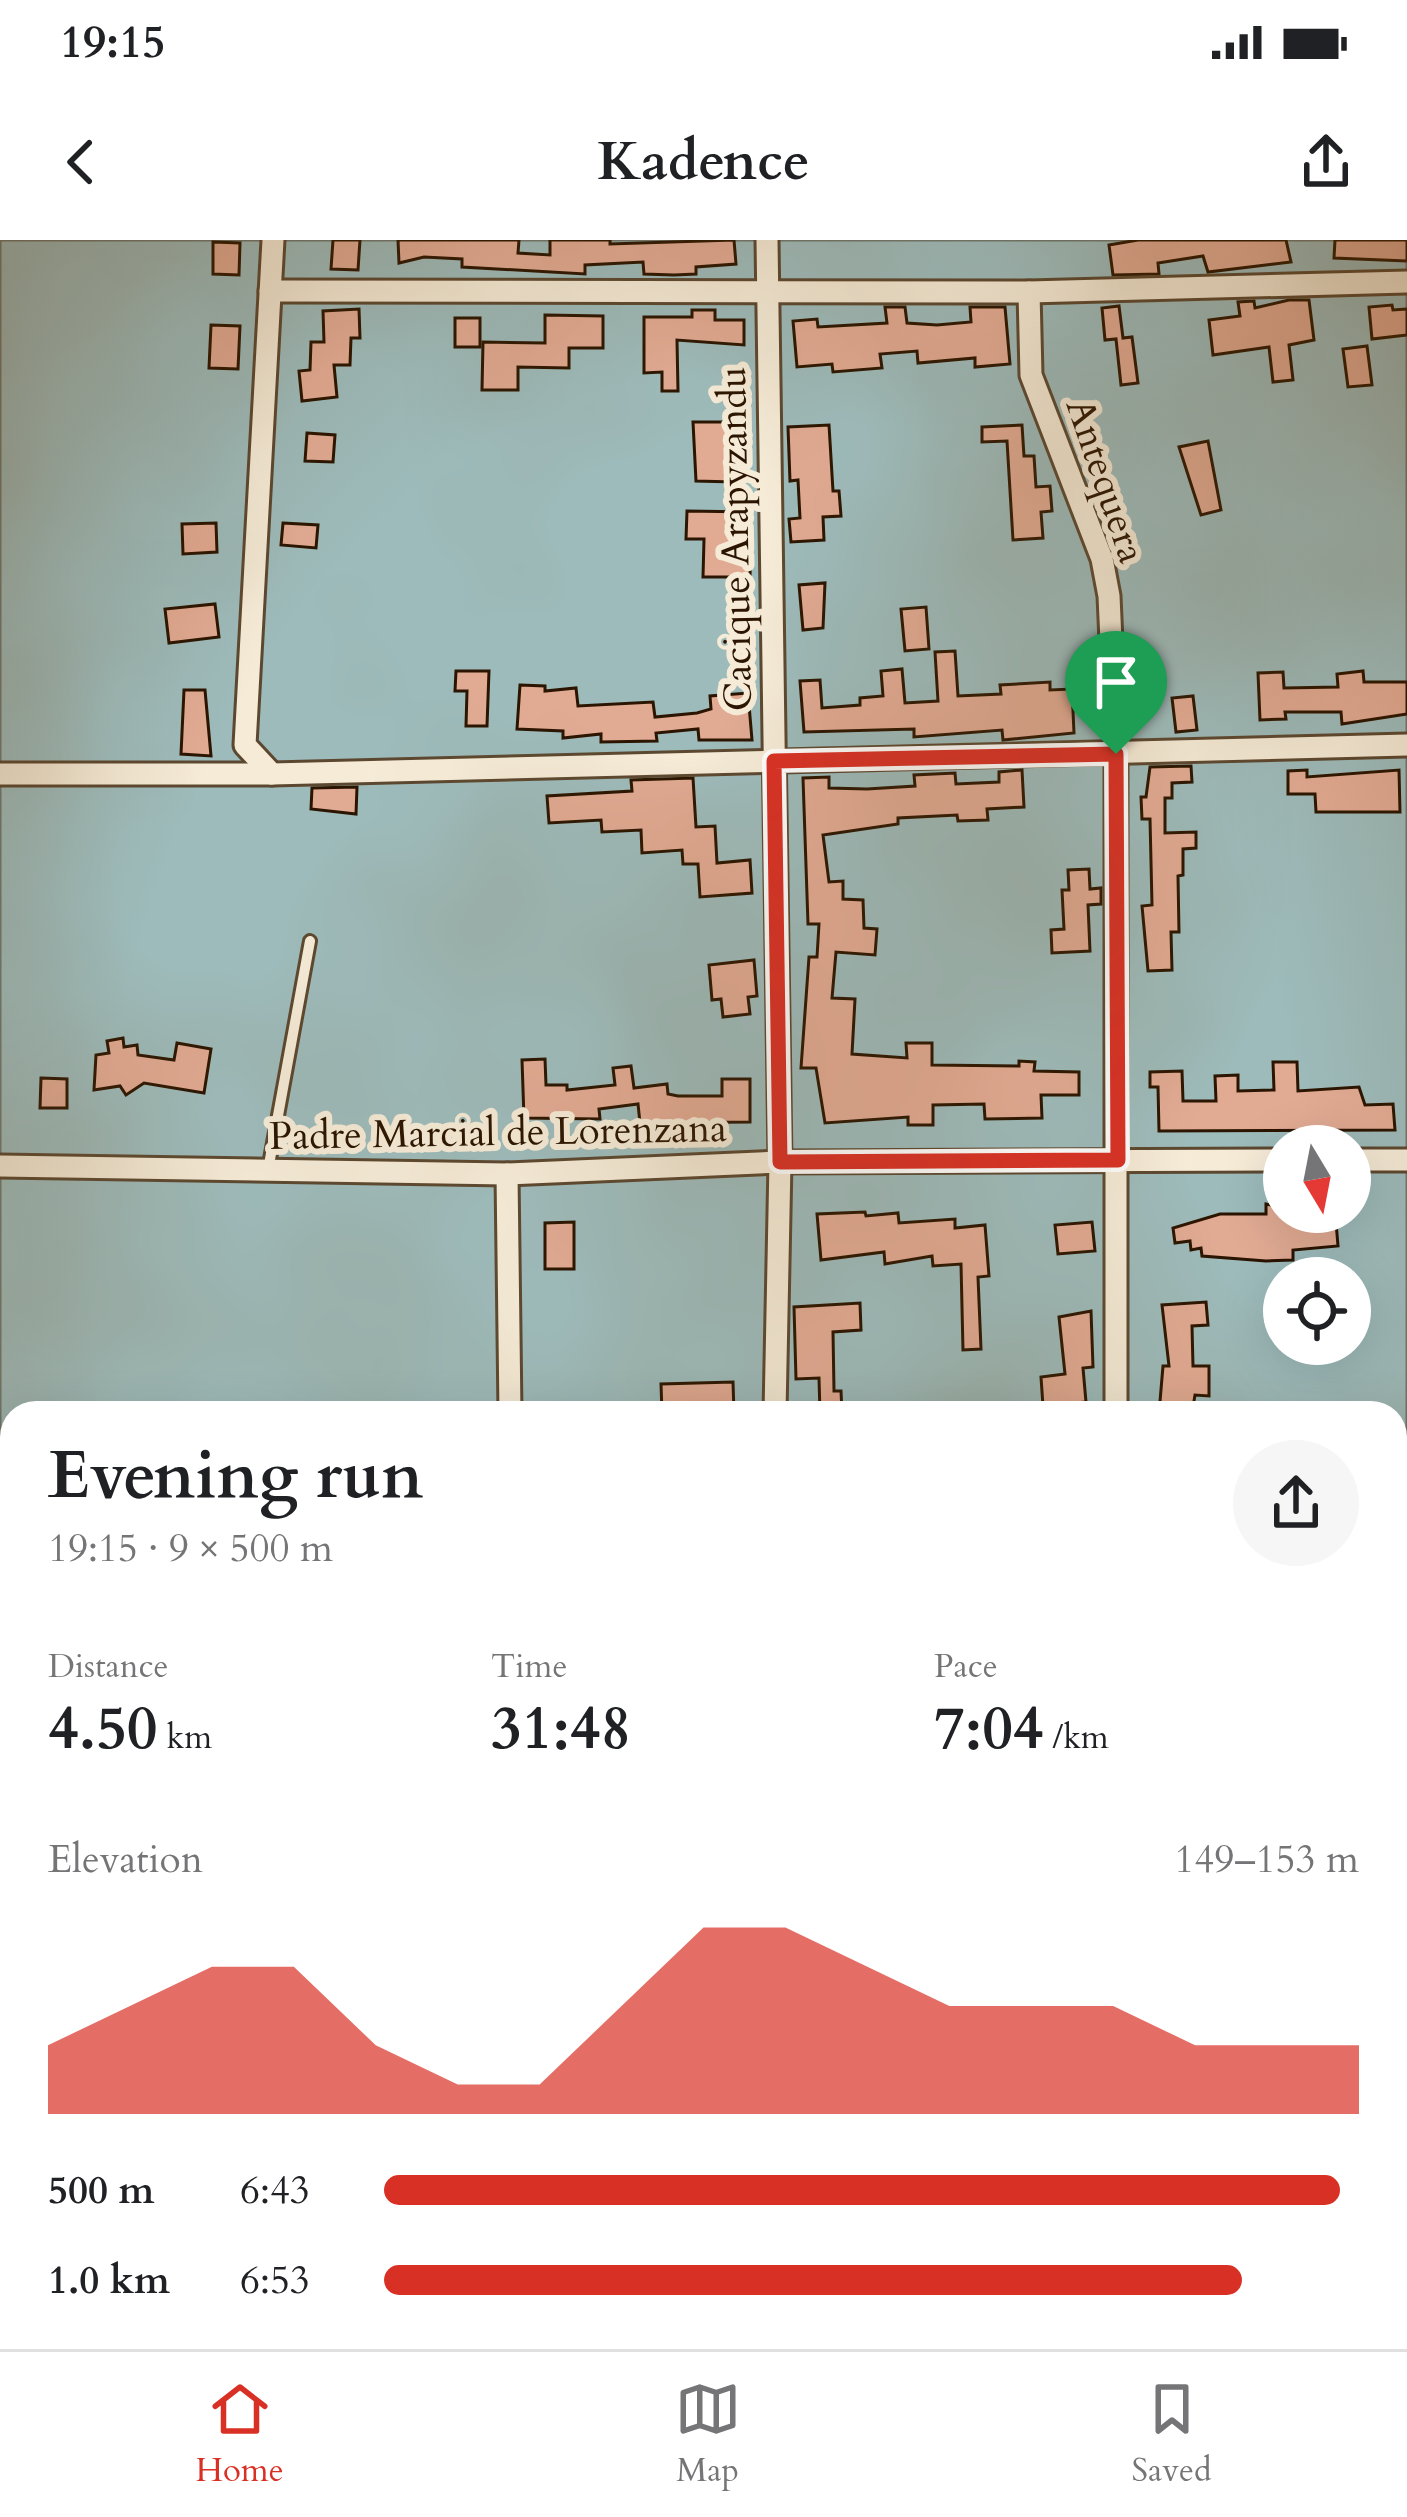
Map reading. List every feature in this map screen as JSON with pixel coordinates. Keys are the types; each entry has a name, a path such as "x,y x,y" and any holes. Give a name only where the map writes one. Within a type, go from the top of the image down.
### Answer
{"street":[{"path":"272,774 245,745 274,240"},
{"name":"Cacique Arapyzandu","path":"767,240 780,1162 775,1401"},
{"path":"270,291 1029,292 1407,282"},
{"name":"Antequera","path":"1029,292 1031,375 1102,559 1116,754 1118,1160 1112,1187 1116,1401"},
{"path":"0,775 272,774 1407,745"},
{"name":"Padre Marcial de Lorenzana","path":"0,1166 507,1174 780,1162 1263,1160"},
{"path":"1371,1160 1407,1160"},
{"path":"507,1174 510,1401"}],"lane":[{"path":"268,1170 310,941"}],"water":[{"path":"0,240 1407,240 1407,1401 0,1401"}],"building":[{"path":"333,240 360,240 358,270 331,269"},
{"path":"398,240 519,240 518,253 550,255 550,240 610,240 610,244 734,240 736,264 696,267 696,274 674,275 644,274 643,262 585,265 585,274 462,267 462,259 424,257 399,263"},
{"path":"1138,240 1286,240 1291,262 1208,272 1203,256 1158,263 1159,274 1113,275 1109,245"},
{"path":"1335,240 1407,240 1407,261 1334,258"},
{"path":"213,242 240,243 239,275 213,274"},
{"path":"1309,300 1314,340 1289,345 1293,380 1273,382 1269,347 1213,355 1209,320 1240,316 1238,302 1254,301 1255,308"},
{"path":"1392,305 1393,310 1407,309 1407,335 1372,339 1369,307"},
{"path":"1119,306 1123,338 1132,337 1138,383 1121,385 1116,339 1105,340 1102,308"},
{"path":"885,307 905,307 907,323 937,325 971,322 970,307 1005,307 1010,364 975,367 975,358 918,363 917,351 880,354 882,368 833,372 832,364 797,367 793,321 817,319 818,327 887,323"},
{"path":"359,309 360,338 351,338 350,365 334,365 337,397 302,401 299,371 310,370 311,342 324,342 323,311"},
{"path":"692,310 715,310 715,320 744,320 744,345 677,340 678,391 662,391 662,372 644,373 644,317 692,317"},
{"path":"545,315 603,316 603,348 569,348 569,368 518,367 518,390 482,390 483,342 545,343"},
{"path":"455,318 480,318 480,347 455,347"},
{"path":"211,325 240,326 238,369 209,368"},
{"path":"1367,346 1372,385 1348,387 1343,349"},
{"path":"693,422 738,422 734,482 696,481"},
{"path":"829,425 833,491 839,491 841,516 823,517 824,540 791,542 789,519 800,518 798,480 790,481 788,427"},
{"path":"1022,425 1024,456 1034,456 1036,487 1050,486 1052,511 1041,512 1043,538 1013,540 1007,441 982,442 982,427"},
{"path":"307,433 335,435 333,462 305,461"},
{"path":"1208,441 1221,510 1201,515 1179,447"},
{"path":"687,511 751,512 750,577 703,577 704,539 686,539"},
{"path":"216,523 217,552 183,554 182,524"},
{"path":"283,523 318,525 316,548 281,545"},
{"path":"825,583 823,628 803,630 799,585"},
{"path":"215,604 219,637 169,643 165,609"},
{"path":"926,607 929,649 905,651 901,609"},
{"path":"955,651 958,696 1001,694 1000,685 1050,682 1050,690 1072,689 1074,733 1003,740 1002,730 914,737 914,729 804,732 800,681 820,680 822,708 860,705 860,698 883,696 881,671 902,669 905,703 938,701 935,652"},
{"path":"456,671 489,671 487,726 466,726 467,691 455,691"},
{"path":"1363,671 1364,682 1407,682 1407,714 1342,724 1341,712 1285,712 1286,719 1260,720 1258,673 1283,672 1284,688 1338,687 1337,674"},
{"path":"520,685 545,686 545,691 576,688 578,706 653,702 655,717 697,713 711,709 710,696 748,693 752,740 699,740 698,729 656,733 657,741 601,742 601,734 563,738 563,731 517,729"},
{"path":"184,690 205,690 211,756 181,754"},
{"path":"1193,696 1197,730 1176,732 1172,698"},
{"path":"1191,766 1192,782 1172,783 1172,798 1165,798 1165,833 1196,832 1196,848 1183,849 1183,875 1178,876 1179,932 1171,932 1172,970 1148,971 1142,906 1152,905 1150,819 1142,819 1141,797 1146,797 1150,767"},
{"path":"1022,770 1024,807 987,809 988,820 958,821 957,815 898,818 898,824 823,835 829,882 843,881 843,899 863,900 864,928 877,929 875,955 836,952 832,998 855,999 852,1054 907,1058 906,1043 932,1043 932,1065 1019,1066 1019,1061 1035,1062 1034,1071 1079,1072 1079,1095 1041,1095 1042,1118 985,1119 984,1104 933,1105 933,1125 908,1125 908,1117 825,1123 816,1068 801,1068 809,957 817,957 819,924 808,924 803,778 829,777 829,788 867,789 915,786 914,775 955,773 956,784 999,782 999,772"},
{"path":"1307,770 1307,777 1399,770 1400,812 1316,812 1315,794 1288,794 1288,771"},
{"path":"693,778 696,827 715,826 717,863 750,860 752,893 700,897 698,864 683,864 682,850 642,853 641,830 602,832 601,820 549,823 547,796 632,791 631,780"},
{"path":"357,787 356,814 311,809 312,788"},
{"path":"1089,869 1090,889 1101,888 1101,904 1088,905 1090,951 1052,953 1051,930 1064,929 1062,890 1069,890 1068,870"},
{"path":"754,960 757,996 748,997 750,1014 723,1017 721,999 712,1000 709,965"},
{"path":"123,1038 124,1047 137,1045 138,1055 174,1060 177,1043 211,1049 204,1093 144,1083 126,1095 120,1086 94,1090 96,1055 109,1053 107,1041"},
{"path":"545,1059 546,1085 567,1085 567,1090 615,1085 613,1068 631,1066 634,1088 667,1084 668,1094 678,1096 722,1096 722,1079 750,1079 750,1122 640,1123 638,1104 599,1109 600,1119 524,1118 522,1060"},
{"path":"1273,1062 1297,1062 1298,1091 1359,1087 1365,1105 1393,1104 1395,1130 1371,1130 1371,1125 1263,1125 1263,1131 1159,1131 1158,1087 1150,1087 1150,1072 1182,1071 1183,1101 1216,1101 1215,1076 1238,1075 1238,1091 1274,1090"},
{"path":"41,1078 67,1079 67,1108 40,1108"},
{"path":"865,1212 866,1216 898,1213 899,1223 955,1219 955,1228 985,1225 989,1276 978,1277 981,1349 963,1350 961,1264 933,1266 932,1256 885,1264 884,1252 821,1260 817,1214"},
{"path":"1220,1214 1263,1214 1263,1233 1337,1233 1338,1246 1293,1250 1293,1257 1263,1257 1263,1261 1202,1256 1201,1248 1191,1250 1190,1241 1175,1243 1173,1228"},
{"path":"574,1222 574,1269 545,1269 545,1223"},
{"path":"1092,1222 1095,1251 1058,1254 1055,1225"},
{"path":"1206,1302 1208,1325 1192,1326 1193,1366 1209,1366 1209,1396 1160,1401 1163,1366 1169,1366 1162,1305"},
{"path":"860,1303 861,1330 833,1332 834,1391 841,1391 841,1401 820,1401 819,1378 796,1379 794,1307"},
{"path":"1091,1311 1093,1367 1083,1368 1086,1401 1043,1401 1041,1377 1065,1374 1059,1317"},
{"path":"733,1382 734,1401 662,1401 661,1384"}],"route":[{"path":"1116,754 1118,1160 780,1162 774,761 1116,754"}]}
